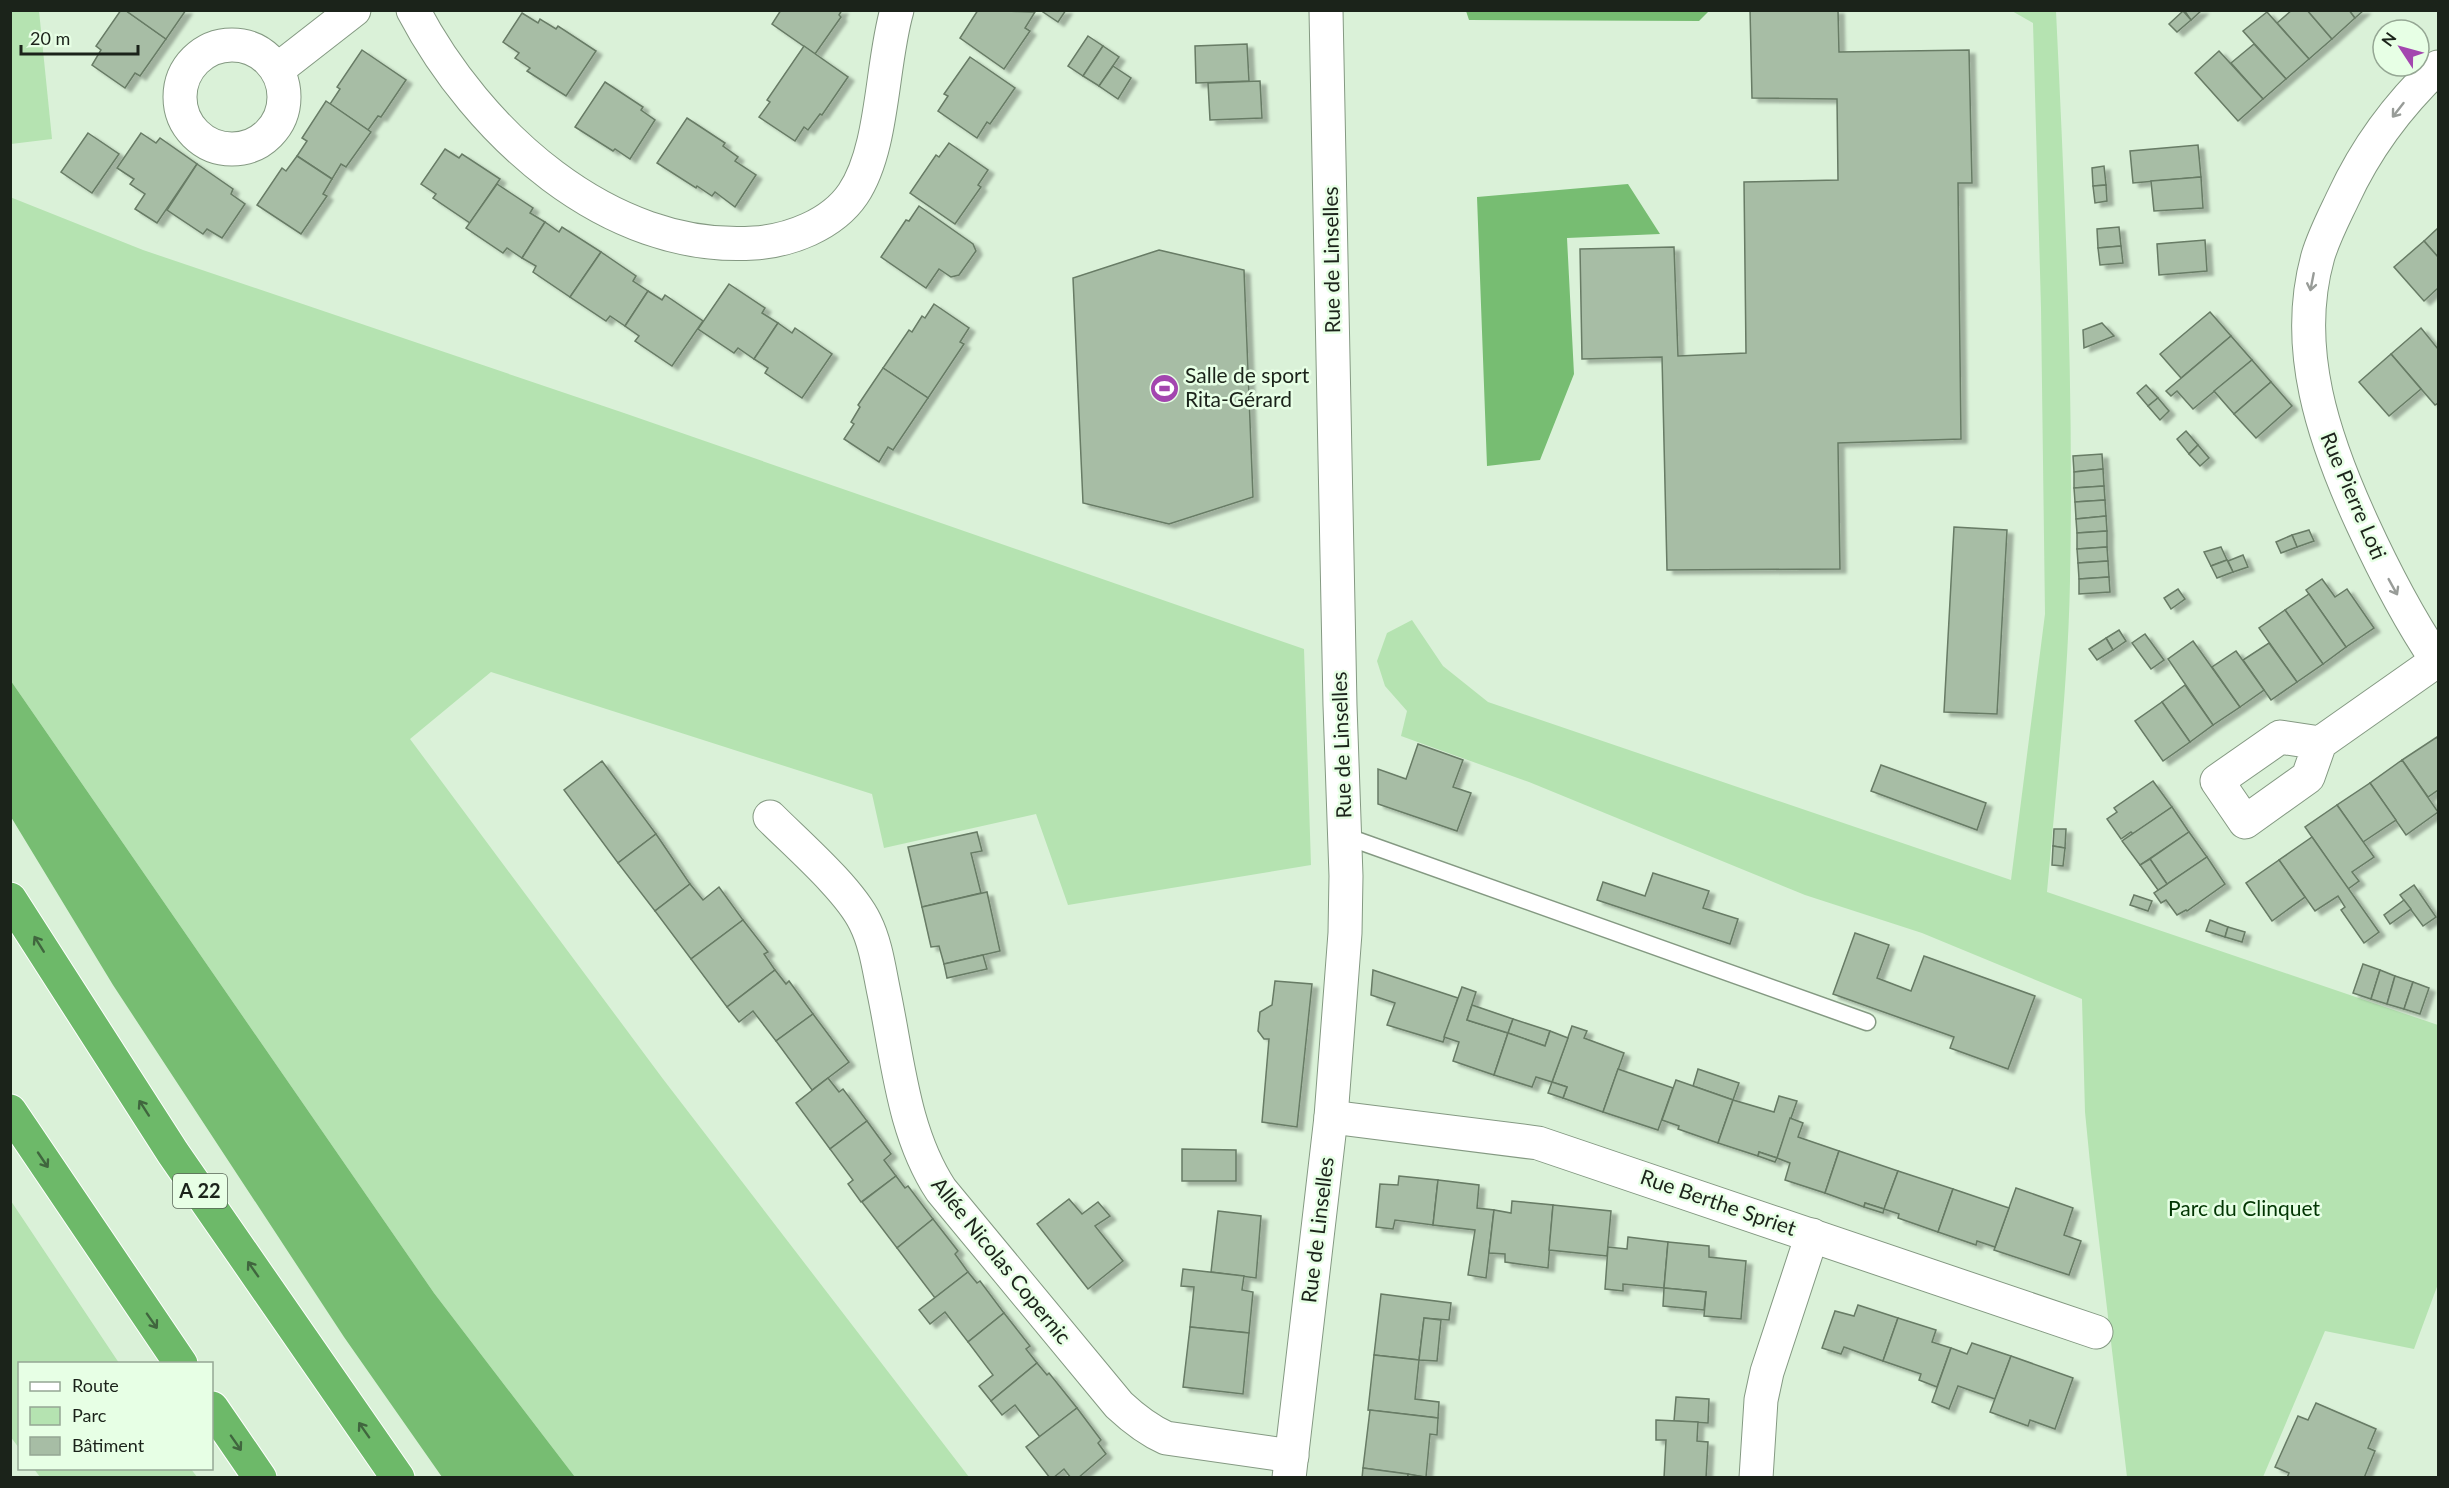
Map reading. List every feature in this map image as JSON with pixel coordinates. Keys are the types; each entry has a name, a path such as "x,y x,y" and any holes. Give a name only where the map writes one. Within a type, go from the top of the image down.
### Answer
{"highway":[{"name":"A 22","path":"10,899 173,1153 398,1478"},
{"path":"10,1111 180,1362"},
{"path":"213,1409 260,1478"}],"street":[{"path":"277,70 354,10"},
{"path":"413,10 443,61 478,106 524,152 583,196 637,226 704,241 735,244 786,238 812,228 834,213 851,196 864,176 871,152 897,10"},
{"name":"Rue de Linselles","path":"1291,1467 1331,1117 1344,945 1345,836 1326,10"},
{"name":"Rue Pierre Loti","path":"2438,661 2390,583 2332,456 2315,390 2308,322 2311,290 2319,254 2347,189 2373,144 2396,112 2439,67"},
{"path":"2320,743 2438,661"},
{"name":"Allée Nicolas Copernic","path":"770,817 848,898 864,920 878,964 911,1129 929,1171 948,1199 1119,1405 1134,1419 1166,1438 1291,1467"},
{"name":"Rue Berthe Spriet","path":"1331,1117 1538,1143 2096,1332"},
{"path":"1756,1478 1761,1400 1767,1372 1812,1235"}],"lane":[{"path":"1345,836 1867,1022"}],"green space":[{"path":"1466,10 1709,11 1699,21 1469,20"},
{"path":"10,11 39,11 52,139 11,144"},
{"name":"Parc du Clinquet","path":"2012,11 2056,11 2065,224 2071,438 2069,620 2047,892 2438,1025 2438,1284 2414,1349 2325,1331 2263,1477 2127,1477 2085,1112 2082,999 1922,933 1805,895 1529,782 1401,736 1407,711 1385,686 1377,661 1387,633 1412,620 1443,666 1488,702 2011,880 2045,614 2041,308 2033,23"},
{"path":"1628,184 1660,234 1567,238 1574,374 1540,460 1487,466 1477,197"},
{"path":"10,197 143,250 624,413 1304,649 1311,865 1068,905 1036,814 884,848 872,794 491,672 410,739 663,1079 969,1477 575,1477 434,1293 11,681"},
{"path":"11,681 434,1293 575,1477 442,1477 344,1337 113,985 11,817"},
{"path":"11,1201 118,1362 18,1362 18,1447 10,1436"},
{"path":"35,1470 192,1470 197,1477 40,1477"}],"building":[{"path":"121,10 125,10 166,39 140,76 135,73 125,88 92,65 101,50 96,46"},
{"path":"125,10 186,10 166,39"},
{"path":"781,10 842,10 839,15 841,17 815,54 772,24"},
{"path":"978,10 1035,12 1025,28 1030,31 1004,69 960,38"},
{"path":"1040,10 1066,10 1058,22"},
{"path":"1750,10 1838,10 1839,52 1969,50 1972,183 1958,183 1961,439 1838,443 1840,569 1667,570 1662,357 1582,359 1580,249 1674,247 1678,356 1746,353 1744,182 1838,180 1837,99 1752,98"},
{"path":"2184,10 2202,10 2191,20"},
{"path":"2292,10 2307,10 2332,39 2309,59 2277,23"},
{"path":"2307,10 2349,10 2355,18 2332,39"},
{"path":"2349,10 2364,10 2355,18"},
{"path":"2183,11 2191,20 2177,32 2169,24"},
{"path":"2267,12 2309,59 2286,79 2243,31"},
{"path":"522,13 538,23 540,19 556,29 558,26 596,51 566,96 527,71 530,68 515,58 519,53 503,42"},
{"path":"1088,36 1103,46 1083,76 1068,66"},
{"path":"1247,44 1249,81 1196,83 1195,46"},
{"path":"2254,44 2286,79 2263,99 2231,63"},
{"path":"804,46 848,77 822,115 820,114 808,130 804,127 795,141 759,117 770,102 767,100"},
{"path":"1103,46 1119,57 1099,86 1083,76"},
{"path":"362,50 406,80 381,117 378,116 368,130 330,104 340,89 337,87"},
{"path":"2219,51 2263,99 2238,121 2195,73"},
{"path":"970,57 1015,88 990,124 987,122 977,138 938,111 948,96 944,94"},
{"path":"1113,66 1131,78 1118,99 1099,86"},
{"path":"1260,81 1262,118 1210,120 1208,83"},
{"path":"605,82 643,107 641,110 655,120 630,159 575,127"},
{"path":"326,101 371,132 346,167 341,164 332,179 297,156 307,141 302,138"},
{"path":"687,118 725,143 723,146 738,157 735,161 756,175 735,207 715,192 712,196 697,186 696,188 657,163"},
{"path":"88,133 119,154 92,193 61,172"},
{"path":"141,133 156,143 160,138 197,164 157,223 135,209 145,194 130,184 134,179 117,168"},
{"path":"949,143 988,170 978,185 981,187 955,224 910,193 936,155 939,157"},
{"path":"2198,145 2201,177 2133,183 2130,151"},
{"path":"445,149 459,158 462,154 500,179 470,223 433,198 436,194 421,184"},
{"path":"297,156 332,179 323,194 327,196 301,234 257,205 282,168 286,171"},
{"path":"197,164 233,189 231,194 245,204 222,238 207,229 203,234 167,210"},
{"path":"2104,166 2106,185 2093,186 2092,168"},
{"path":"2201,177 2203,208 2154,211 2151,181"},
{"path":"497,184 533,208 530,213 545,222 522,258 507,248 503,253 466,228"},
{"path":"2106,185 2107,201 2095,203 2093,186"},
{"path":"919,206 973,244 976,251 959,275 951,277 939,269 926,288 881,257 906,220 909,221"},
{"path":"545,222 559,232 562,227 601,252 570,297 533,272 536,266 522,258"},
{"path":"2119,227 2121,246 2098,248 2097,229"},
{"path":"2438,228 2438,257 2424,241"},
{"path":"2205,240 2207,271 2159,275 2157,244"},
{"path":"2424,241 2438,257 2438,288 2424,301 2394,267"},
{"path":"2121,246 2123,263 2100,265 2098,248"},
{"name":"Salle de sport Rita-Gérard","path":"1159,250 1244,270 1253,497 1169,524 1083,503 1073,278"},
{"path":"601,252 636,276 633,281 648,291 625,326 610,316 606,321 570,297"},
{"path":"729,284 765,308 762,313 778,323 754,359 738,348 734,353 698,329"},
{"path":"648,291 662,300 665,295 703,321 672,366 635,341 639,336 625,326"},
{"path":"934,304 969,328 960,342 964,344 928,398 883,368 909,330 912,332 922,316 925,318"},
{"path":"2210,312 2231,336 2181,378 2160,354"},
{"path":"778,323 792,333 795,328 832,354 802,398 765,373 768,368 754,359"},
{"path":"2102,323 2114,336 2084,348 2083,330"},
{"path":"2421,328 2438,349 2438,403 2435,405 2391,354"},
{"path":"2231,336 2252,360 2193,409 2177,391 2171,396 2166,391"},
{"path":"2391,354 2421,389 2389,416 2359,382"},
{"path":"2252,360 2271,382 2234,414 2214,391"},
{"path":"883,368 928,398 893,450 888,447 879,462 844,439 854,424 851,422 860,407 858,405"},
{"path":"2271,382 2292,406 2256,438 2234,414"},
{"path":"2146,385 2158,398 2148,406 2137,393"},
{"path":"2158,398 2169,411 2160,420 2148,406"},
{"path":"2186,431 2198,445 2189,454 2177,439"},
{"path":"2198,445 2209,458 2200,466 2189,454"},
{"path":"2102,454 2103,469 2074,472 2073,456"},
{"path":"2103,469 2104,486 2074,488 2074,472"},
{"path":"2104,486 2105,500 2075,502 2074,488"},
{"path":"2105,500 2106,516 2076,519 2075,502"},
{"path":"2106,516 2107,531 2077,533 2076,519"},
{"path":"1954,527 2007,530 1997,714 1944,712"},
{"path":"2309,530 2314,541 2297,547 2292,535"},
{"path":"2107,531 2107,547 2077,549 2077,533"},
{"path":"2292,535 2297,547 2281,553 2276,542"},
{"path":"2107,547 2108,561 2078,563 2077,549"},
{"path":"2221,547 2227,560 2211,566 2204,552"},
{"path":"2243,555 2248,567 2233,572 2228,561"},
{"path":"2227,560 2233,572 2217,578 2211,566"},
{"path":"2108,561 2109,577 2079,579 2078,563"},
{"path":"2109,577 2110,592 2079,594 2079,579"},
{"path":"2322,579 2335,597 2347,589 2374,628 2346,647 2306,590"},
{"path":"2178,589 2185,599 2171,609 2164,598"},
{"path":"2309,594 2346,647 2323,664 2285,610"},
{"path":"2285,610 2323,664 2297,682 2259,628"},
{"path":"2119,630 2126,641 2113,650 2106,638"},
{"path":"2145,634 2164,660 2151,669 2132,643"},
{"path":"2106,638 2113,650 2097,660 2089,649"},
{"path":"2193,641 2240,707 2213,725 2168,659"},
{"path":"2269,643 2297,682 2271,700 2243,660"},
{"path":"2236,651 2264,690 2240,707 2212,667"},
{"path":"2185,685 2213,725 2190,742 2162,702"},
{"path":"2162,702 2190,742 2163,761 2135,721"},
{"path":"2437,737 2438,790 2428,797 2402,760"},
{"path":"1418,744 1463,760 1453,787 1471,793 1457,831 1378,804 1378,769 1406,779"},
{"path":"2402,760 2438,812 2406,835 2370,783"},
{"path":"602,761 656,834 618,863 564,790"},
{"path":"1881,765 1986,803 1977,830 1871,791"},
{"path":"2153,781 2172,807 2133,834 2131,832 2121,839 2107,819 2117,812 2114,808"},
{"path":"2370,783 2396,820 2363,842 2337,805"},
{"path":"2337,805 2374,857 2352,872 2359,881 2348,889 2305,827"},
{"path":"2172,807 2189,832 2140,865 2122,841"},
{"path":"2054,829 2066,829 2065,848 2053,846"},
{"path":"977,832 982,851 971,853 981,893 922,907 908,847"},
{"path":"2189,832 2207,857 2167,884 2150,859"},
{"path":"656,834 690,884 655,911 618,863"},
{"path":"2312,837 2379,932 2364,943 2341,910 2345,907 2338,896 2315,911 2279,860"},
{"path":"2053,846 2065,848 2063,866 2052,865"},
{"path":"2207,857 2225,884 2187,911 2177,915 2166,900 2161,903 2154,893"},
{"path":"2150,859 2167,884 2158,890 2140,865"},
{"path":"2279,860 2305,897 2272,921 2246,883"},
{"path":"1653,873 1709,891 1703,908 1738,919 1730,944 1597,900 1603,882 1645,896"},
{"path":"690,884 703,900 719,887 743,920 691,959 655,911"},
{"path":"2414,885 2436,917 2423,926 2400,895"},
{"path":"987,892 1000,951 944,964 939,946 931,947 922,907"},
{"path":"2134,895 2152,901 2148,911 2130,905"},
{"path":"2404,900 2411,909 2390,924 2384,915"},
{"path":"743,920 768,952 764,954 775,970 727,1007 691,959"},
{"path":"2210,920 2228,927 2225,937 2206,931"},
{"path":"2228,927 2245,932 2242,942 2225,937"},
{"path":"1855,933 1889,945 1877,978 1911,991 1924,956 2035,996 2008,1069 1950,1048 1954,1037 1833,994"},
{"path":"983,955 987,969 947,978 944,964"},
{"path":"2363,964 2380,970 2371,999 2353,993"},
{"path":"775,970 786,984 789,981 813,1014 776,1041 753,1011 739,1022 727,1007"},
{"path":"1373,970 1458,998 1443,1042 1387,1025 1395,1003 1371,995"},
{"path":"2380,970 2395,976 2387,1004 2371,999"},
{"path":"2395,976 2413,982 2404,1009 2387,1004"},
{"path":"1275,981 1312,984 1297,1127 1262,1122 1269,1039 1264,1039 1258,1031 1260,1012 1272,1005"},
{"path":"2413,982 2429,988 2420,1014 2404,1009"},
{"path":"1462,987 1476,992 1467,1020 1508,1033 1494,1075 1453,1061 1459,1042 1444,1037"},
{"path":"1472,1005 1513,1019 1508,1033 1467,1020"},
{"path":"813,1014 849,1062 812,1090 776,1041"},
{"path":"1513,1019 1550,1031 1545,1046 1508,1033"},
{"path":"1572,1026 1587,1031 1584,1038 1624,1053 1603,1112 1563,1098 1567,1087 1552,1082"},
{"path":"1550,1031 1568,1038 1552,1082 1536,1077 1532,1087 1494,1075 1508,1033 1545,1046"},
{"path":"1618,1069 1673,1088 1658,1130 1603,1112"},
{"path":"1698,1069 1739,1083 1733,1100 1693,1086"},
{"path":"828,1078 839,1092 843,1089 867,1121 830,1149 796,1103"},
{"path":"1676,1080 1733,1100 1718,1143 1678,1129 1679,1126 1662,1120"},
{"path":"1552,1082 1567,1087 1563,1098 1548,1093"},
{"path":"1779,1096 1797,1101 1777,1158 1759,1152 1758,1156 1718,1143 1733,1100 1774,1112"},
{"path":"1790,1118 1803,1123 1798,1137 1839,1151 1825,1193 1785,1180 1790,1163 1777,1158"},
{"path":"867,1121 891,1154 884,1160 896,1176 861,1202 848,1184 853,1180 830,1149"},
{"path":"1182,1149 1236,1150 1236,1181 1182,1181"},
{"path":"1839,1151 1898,1171 1884,1209 1865,1203 1864,1207 1825,1193"},
{"path":"1759,1152 1777,1158 1775,1162 1758,1156"},
{"path":"1898,1171 1953,1189 1938,1232 1898,1218 1899,1214 1884,1209"},
{"path":"896,1176 905,1188 908,1186 933,1219 897,1248 862,1202"},
{"path":"1399,1176 1438,1180 1433,1225 1395,1220 1393,1229 1376,1227 1380,1184 1398,1185"},
{"path":"1438,1180 1479,1185 1477,1208 1494,1210 1486,1278 1468,1275 1475,1230 1433,1225"},
{"path":"2016,1188 2073,1208 2064,1235 2081,1241 2069,1275 1994,1250"},
{"path":"1953,1189 2009,1208 1995,1247 1977,1241 1976,1245 1938,1232"},
{"path":"1069,1199 1082,1214 1098,1202 1110,1216 1095,1226 1123,1261 1088,1289 1037,1224"},
{"path":"1512,1201 1553,1205 1548,1268 1505,1262 1505,1254 1489,1253 1494,1210 1511,1213"},
{"path":"1865,1203 1884,1209 1883,1213 1864,1207"},
{"path":"1553,1205 1611,1211 1607,1256 1549,1250"},
{"path":"1218,1211 1261,1216 1256,1278 1211,1272"},
{"path":"933,1219 958,1251 955,1254 968,1272 935,1298 897,1248"},
{"path":"1628,1237 1668,1242 1664,1288 1623,1284 1623,1291 1605,1289 1608,1247 1627,1249"},
{"path":"1668,1242 1709,1246 1709,1257 1746,1261 1741,1319 1704,1316 1706,1292 1664,1288"},
{"path":"1183,1269 1244,1276 1242,1290 1253,1292 1249,1333 1190,1327 1194,1287 1181,1286"},
{"path":"968,1272 977,1283 980,1281 1004,1313 968,1342 945,1312 930,1324 919,1310"},
{"path":"1664,1288 1706,1292 1704,1310 1663,1306"},
{"path":"1381,1294 1451,1303 1449,1320 1424,1318 1419,1360 1374,1355"},
{"path":"1858,1305 1898,1318 1883,1361 1844,1347 1841,1354 1822,1348 1835,1311 1854,1316"},
{"path":"1004,1313 1030,1346 1026,1349 1037,1363 991,1401 979,1386 993,1375 968,1342"},
{"path":"1424,1318 1441,1320 1437,1361 1419,1360"},
{"path":"1898,1318 1936,1330 1932,1342 1951,1348 1937,1387 1919,1380 1921,1374 1883,1361"},
{"path":"1190,1327 1249,1333 1243,1394 1183,1387"},
{"path":"1972,1343 2011,1356 1995,1399 1958,1386 1949,1409 1932,1402 1951,1348 1967,1354"},
{"path":"1374,1355 1419,1360 1415,1399 1439,1402 1438,1418 1368,1410"},
{"path":"2011,1356 2073,1378 2055,1429 2030,1420 2028,1426 1990,1412"},
{"path":"1037,1363 1047,1375 1049,1373 1077,1408 1040,1437 1015,1405 1002,1415 991,1401"},
{"path":"1676,1397 1709,1399 1708,1423 1674,1421"},
{"path":"2316,1403 2376,1429 2368,1448 2375,1451 2364,1478 2287,1478 2289,1473 2275,1467 2298,1416 2308,1420"},
{"path":"1077,1408 1101,1440 1098,1443 1106,1454 1078,1478 1071,1478 1064,1469 1050,1478 1026,1447"},
{"path":"1370,1410 1438,1418 1437,1435 1430,1434 1426,1477 1363,1468"},
{"path":"1656,1420 1698,1422 1697,1441 1708,1442 1706,1478 1664,1478 1666,1440 1656,1440"},
{"path":"1363,1468 1408,1474 1408,1478 1362,1478"},
{"path":"1408,1474 1424,1477 1424,1478 1408,1478"}],"place":[{"name":"Salle de sport Rita-Gérard","path":"1164,388"}]}
